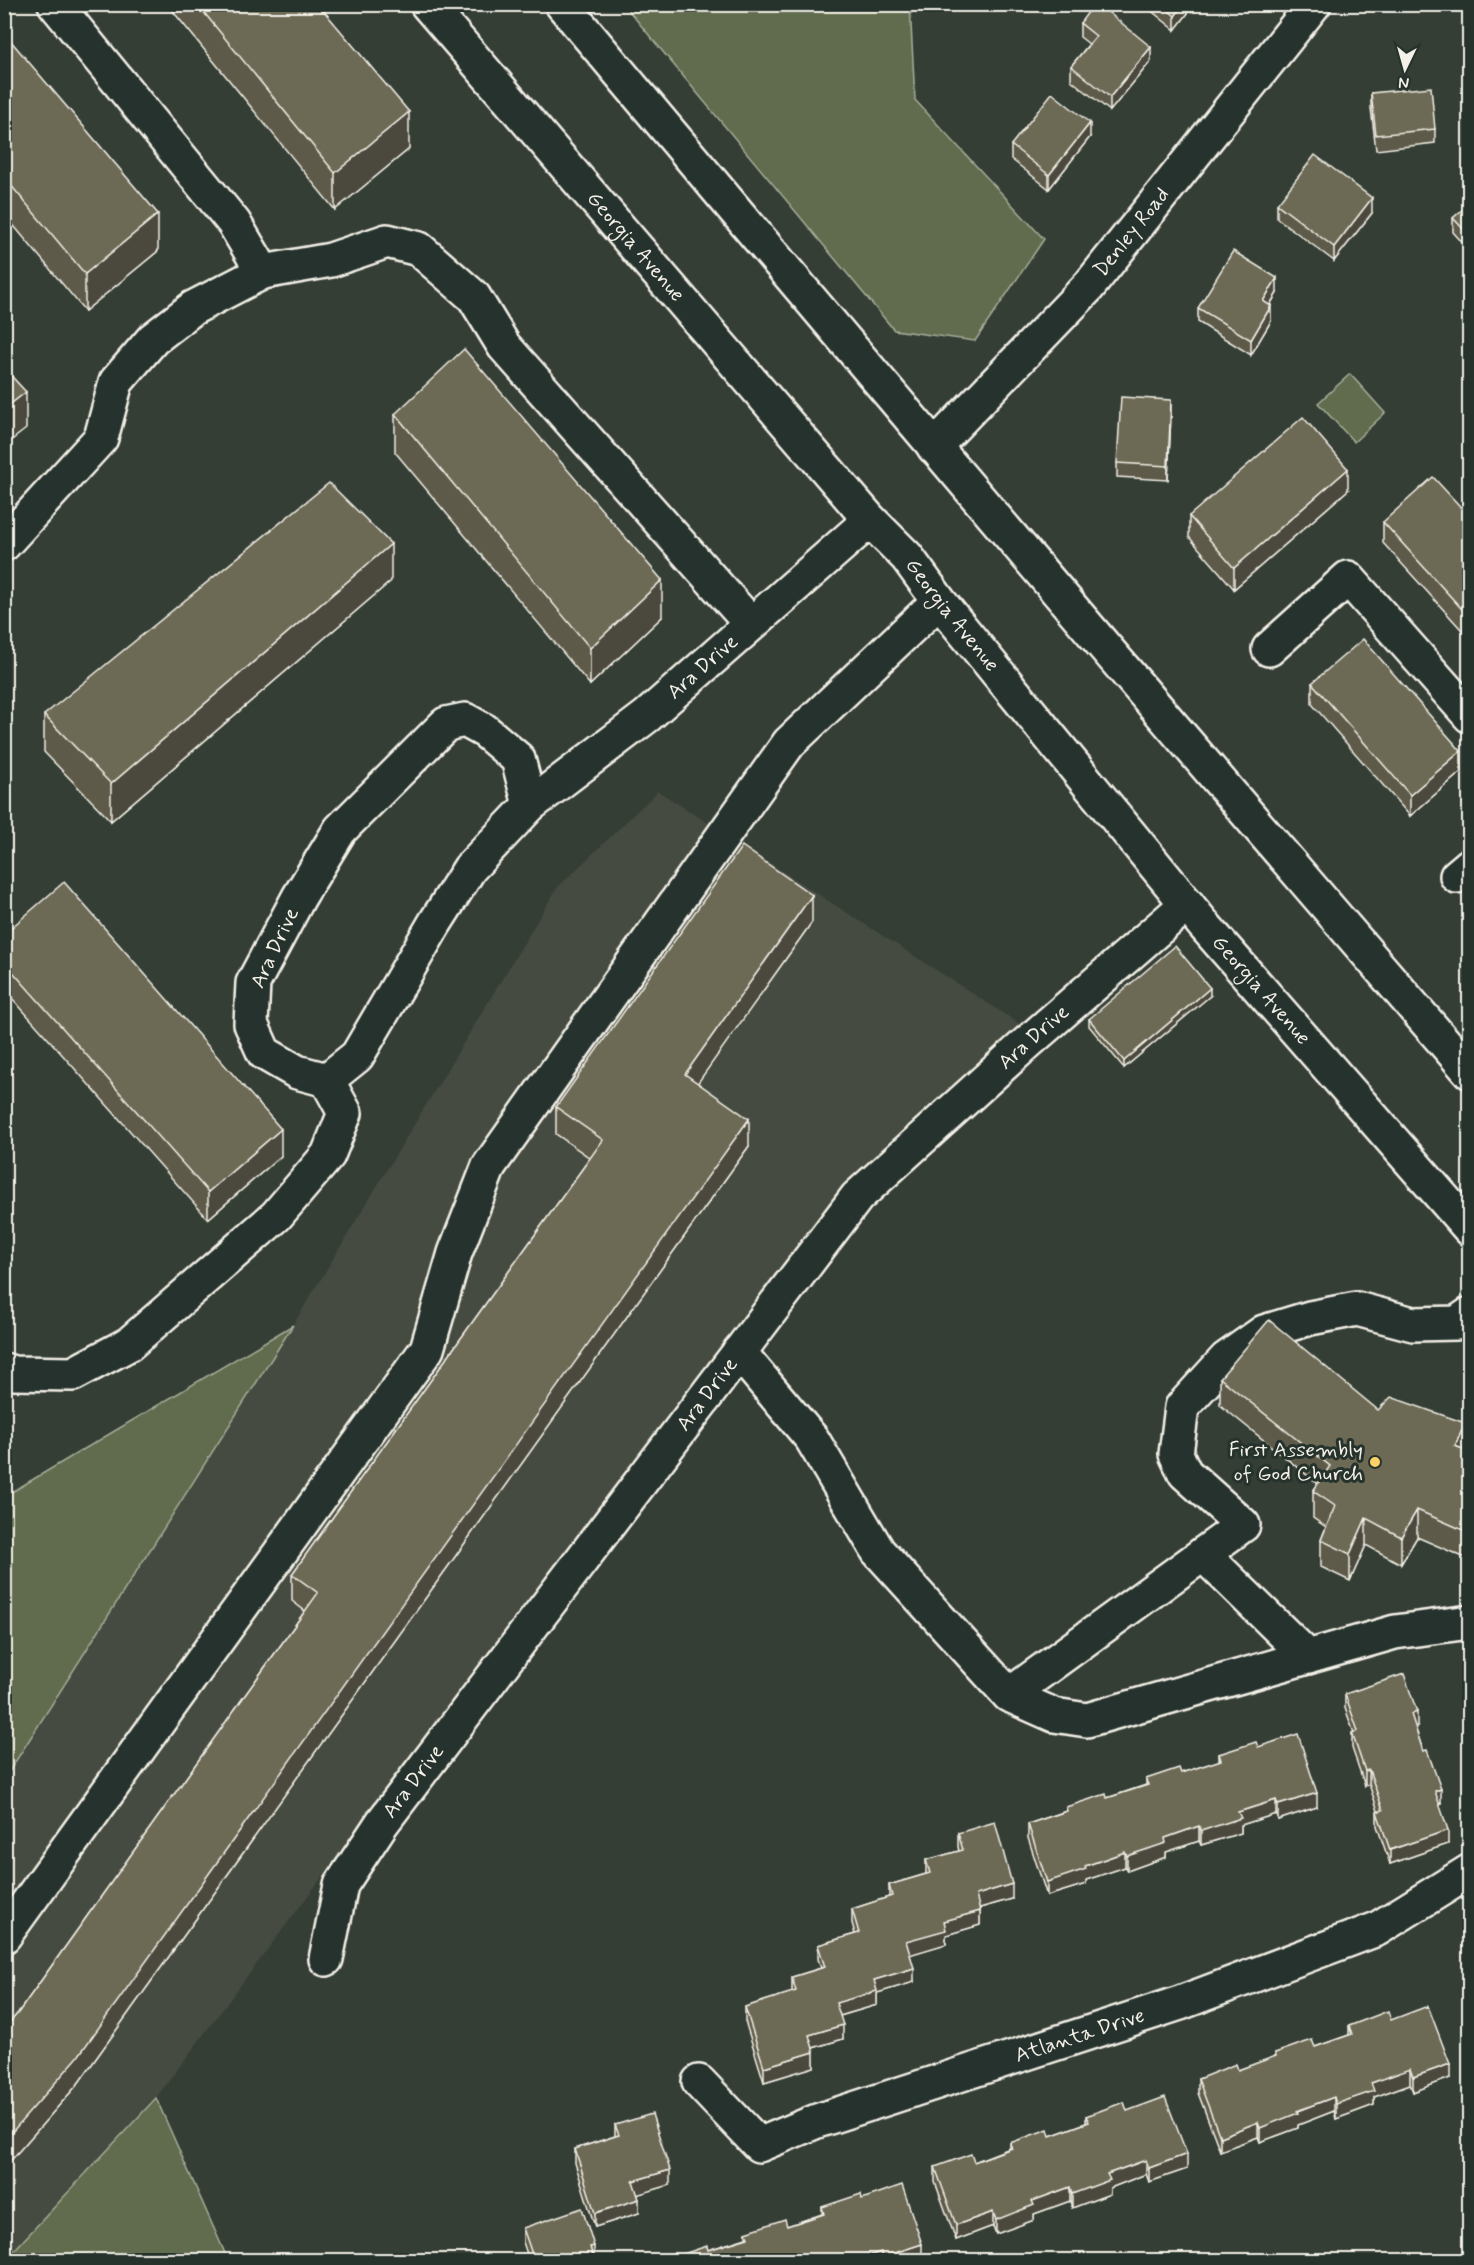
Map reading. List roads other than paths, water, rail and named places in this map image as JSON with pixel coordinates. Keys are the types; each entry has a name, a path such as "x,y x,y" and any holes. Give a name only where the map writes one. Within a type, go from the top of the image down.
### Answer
{"street":[{"path":"55,4 234,223 263,272"},
{"name":"Georgia Avenue","path":"427,4 870,520 906,557 939,601 1187,904 1470,1230"},
{"path":"562,4 934,447 1470,1072"},
{"name":"Denley Road","path":"934,447 1089,286 1314,4"},
{"path":"4,544 101,438 116,382 153,339 193,308 263,272 331,260 387,242 419,249 474,297 504,346 751,624"},
{"name":"Ara Drive","path":"530,806 518,759 485,731 465,720 446,724 340,830 299,897 253,984 251,1024 264,1053 297,1072 327,1080 357,1056 470,868 530,806 647,716 870,520"},
{"path":"1269,649 1348,578 1470,716"},
{"path":"4,1936 427,1349 455,1254 489,1166 789,743 939,601"},
{"name":"Ara Drive","path":"326,1959 341,1885 382,1823 857,1197 1027,1043 1187,904"},
{"path":"4,1370 13,1374 73,1374 129,1344 276,1216 328,1155 345,1113 327,1080"},
{"path":"1009,1695 1243,1525 1185,1473 1176,1454 1182,1407 1226,1359 1264,1332 1310,1318 1346,1311 1357,1309 1413,1324 1457,1323 1470,1314"},
{"path":"739,1352 812,1439 878,1551 1009,1695 1054,1715 1087,1720 1395,1632 1470,1622"},
{"path":"1203,1554 1308,1657"},
{"name":"Atlanta Drive","path":"699,2082 759,2145 817,2121 1180,2003 1377,1929 1470,1871"}],"place":[{"name":"First Assembly of God Church","path":"1375,1462"}]}
